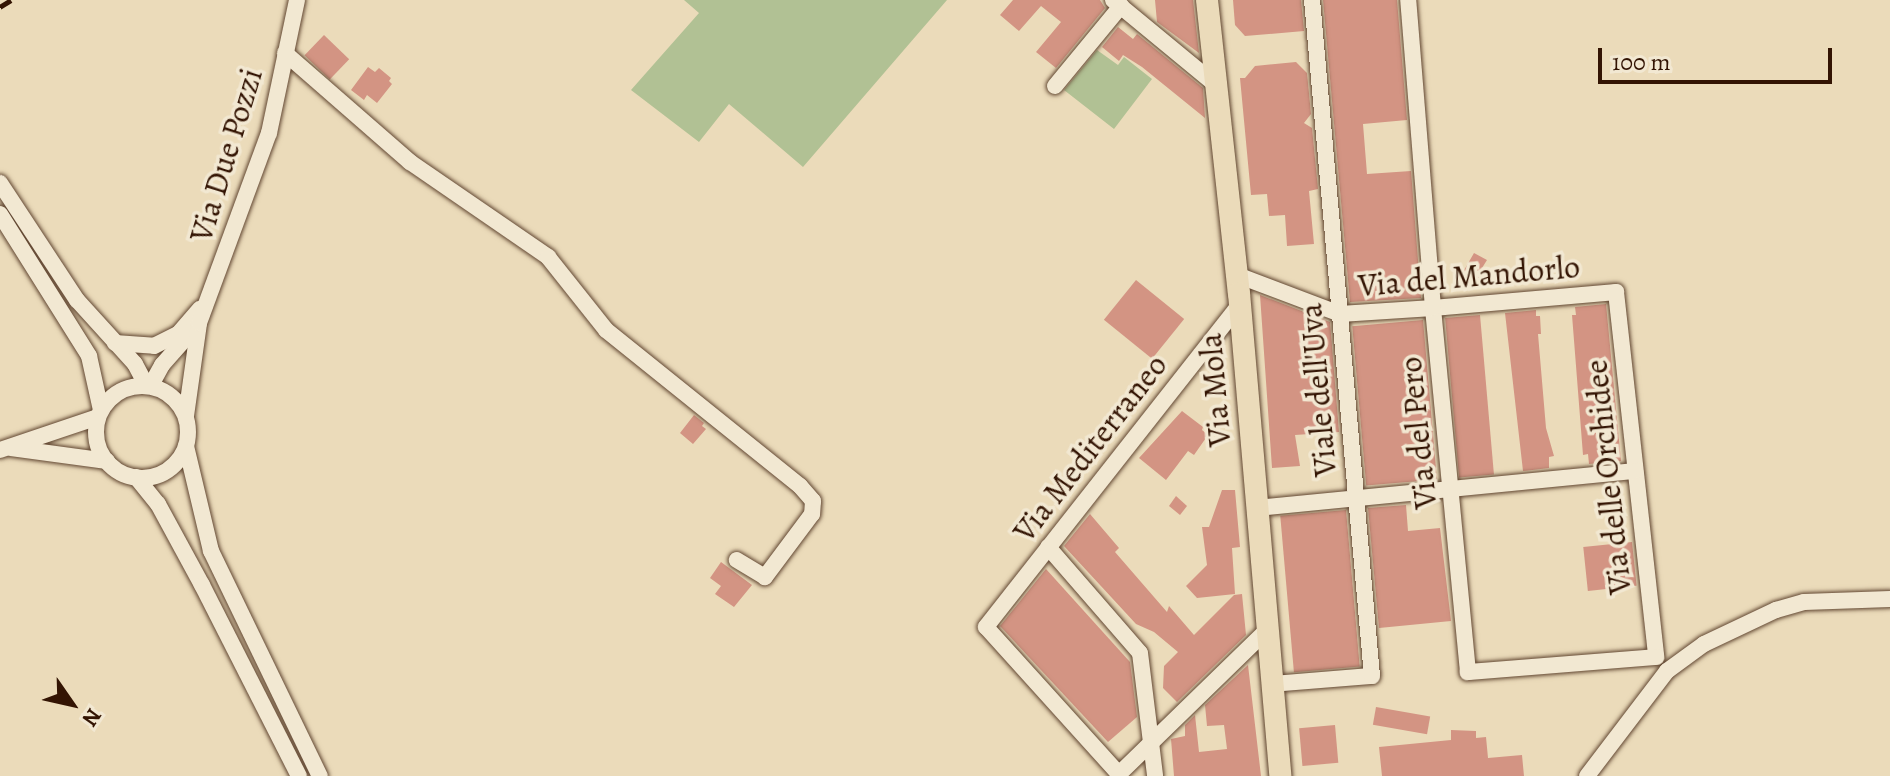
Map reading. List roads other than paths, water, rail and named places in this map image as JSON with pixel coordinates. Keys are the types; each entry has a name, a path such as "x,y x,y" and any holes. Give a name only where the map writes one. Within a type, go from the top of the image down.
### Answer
{"main road":[{"name":"Via Mola","path":"1207,0 1240,304 1280,776"}],"street":[{"name":"Via Due Pozzi","path":"186,416 199,323 269,133 297,0"},
{"name":"Viale dell'Uva","path":"1272,684 1372,676 1312,0"},
{"name":"Via del Pero","path":"1408,0 1433,308 1468,672 1656,657"},
{"path":"1055,86 1117,3 1216,85"},
{"path":"285,53 410,162 548,257 606,330 800,486 813,501 812,514 765,577 737,560"},
{"path":"0,183 77,300 135,364 149,385 169,394 186,416 189,432 186,446 168,470 136,477"},
{"path":"0,214 89,356 100,414 97,442 107,461"},
{"name":"Via del Mandorlo","path":"1237,275 1340,314 1616,292"},
{"name":"Via delle Orchidee","path":"1616,292 1656,657"},
{"path":"115,343 154,346 186,326 209,298"},
{"name":"Via Mediterraneo","path":"1152,741 1119,774 986,627 1240,304"},
{"name":"Via Due Pozzi","path":"149,385 162,365 199,323"},
{"path":"3,448 100,414 119,394 149,385"},
{"path":"186,446 211,551 320,776"},
{"path":"3,448 107,461 136,477 158,504 299,776"},
{"path":"1257,508 1635,471"},
{"path":"1048,547 1140,653 1155,776"},
{"path":"1587,776 1667,671 1704,644 1763,616 1804,602 1890,599"},
{"path":"1152,741 1266,631"}],"railway":[{"path":"0,7 11,0"}]}
